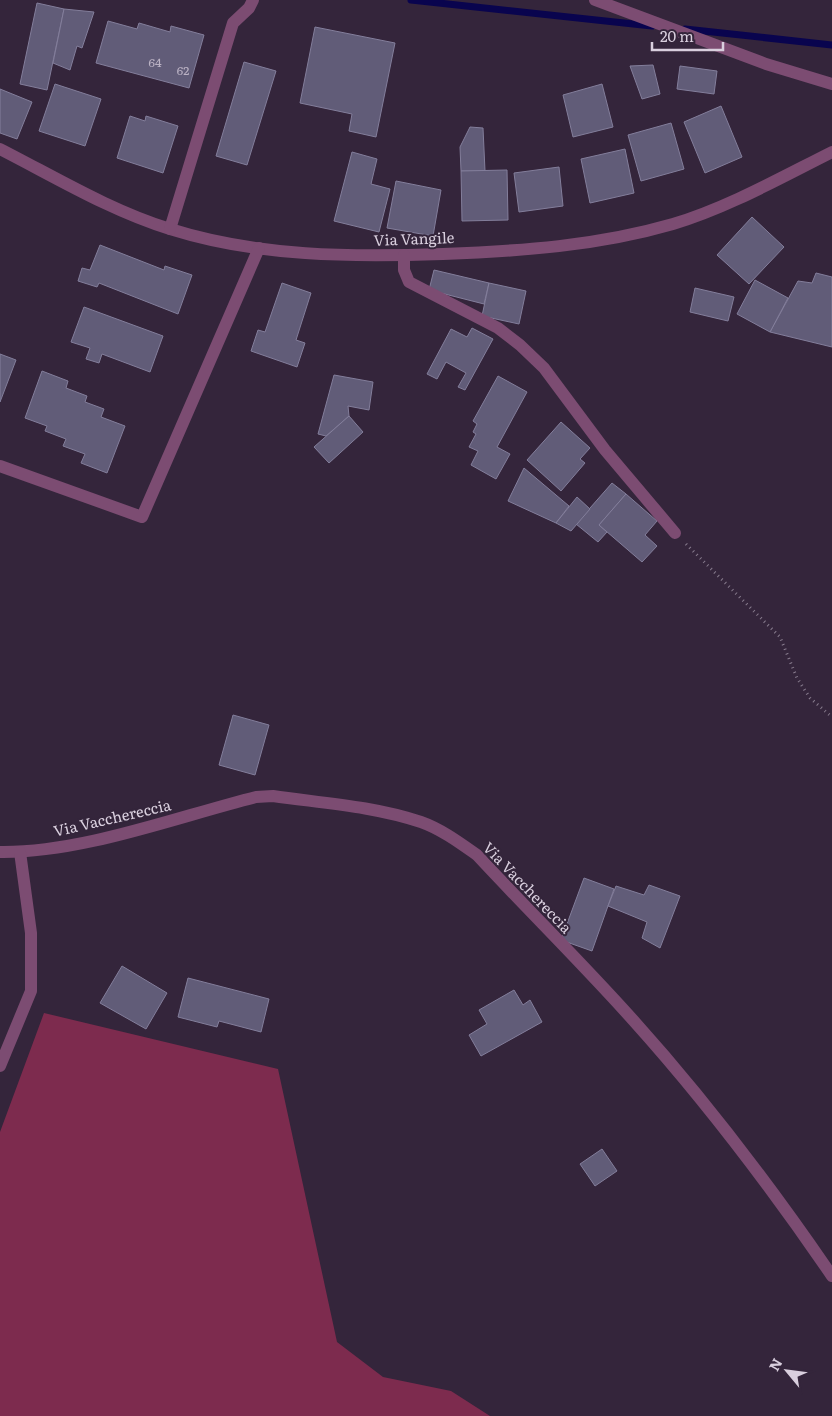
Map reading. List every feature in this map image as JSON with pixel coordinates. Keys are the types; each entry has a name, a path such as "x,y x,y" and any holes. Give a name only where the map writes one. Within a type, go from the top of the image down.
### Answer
{"street":[{"path":"170,229 233,23 249,8 253,0"},
{"path":"595,0 766,64 832,84"},
{"name":"Via Vangile","path":"0,149 101,200 170,229 259,248 312,255 404,255 530,250 606,240 674,224 715,208 832,152"},
{"path":"0,466 142,517 259,248"},
{"path":"404,255 405,274 409,282 498,328 544,368 605,450 675,533"},
{"name":"Via Vacchereccia","path":"0,852 41,850 134,831 256,797 273,796 378,811 422,823 455,839 477,855 632,1018 771,1188 832,1276"},
{"path":"0,1066 30,991 31,933 20,852"}],"path":[{"path":"675,533 780,637 797,678 810,698 832,718"}],"shaded area":[{"path":"44,1013 278,1069 337,1342 383,1377 451,1391 490,1416 0,1416 0,1132"}],"building":[{"path":"37,3 64,9 47,90 20,84"},
{"path":"64,9 94,12 82,48 77,46 70,70 53,63"},
{"path":"108,21 137,29 139,23 170,32 171,26 204,35 189,88 96,63"},
{"path":"315,27 395,43 376,137 349,131 352,114 300,103"},
{"path":"244,62 276,71 247,165 216,156"},
{"path":"653,65 660,94 642,99 630,66"},
{"path":"680,66 717,71 714,94 677,89"},
{"path":"55,84 101,99 85,146 39,131"},
{"path":"602,84 613,127 573,137 563,95"},
{"path":"0,89 32,102 17,139 0,133"},
{"path":"721,106 742,157 705,173 684,122"},
{"path":"130,116 145,121 146,116 178,126 163,173 117,158"},
{"path":"671,123 684,169 641,181 628,135"},
{"path":"470,127 483,128 485,171 461,171 460,147"},
{"path":"625,149 634,193 590,203 581,159"},
{"path":"352,152 377,159 371,184 390,189 379,232 334,221"},
{"path":"559,167 563,206 519,212 514,173"},
{"path":"507,170 508,220 462,221 461,171"},
{"path":"396,181 441,190 433,236 387,228"},
{"path":"752,217 784,247 749,284 717,255"},
{"path":"100,245 164,270 165,266 192,275 178,314 99,283 97,287 78,281 82,268 90,270"},
{"path":"434,270 489,283 484,304 429,290"},
{"path":"816,273 832,277 832,347 770,332 798,281 812,283"},
{"path":"755,280 788,298 770,332 737,314"},
{"path":"282,283 311,293 296,340 305,343 297,367 251,351 258,330 265,332"},
{"path":"489,283 526,291 519,324 482,316"},
{"path":"695,288 734,297 728,321 690,312"},
{"path":"84,307 163,336 150,372 102,354 99,363 86,359 90,348 71,342"},
{"path":"472,328 493,339 465,390 458,387 466,373 446,362 437,379 427,374 451,329 467,337"},
{"path":"0,354 16,360 0,402"},
{"path":"42,371 68,381 66,388 87,396 85,402 104,409 101,417 125,426 107,473 81,463 85,454 63,446 66,439 45,431 47,426 25,418"},
{"path":"334,375 373,382 369,410 348,406 349,416 326,436 318,434"},
{"path":"498,376 527,392 497,447 510,454 496,479 471,465 478,451 469,447 476,434 473,432 477,424 473,421"},
{"path":"349,416 363,432 329,463 314,447"},
{"path":"561,422 590,448 580,459 585,463 561,491 527,460"},
{"path":"524,468 569,506 556,523 508,501"},
{"path":"612,483 626,494 599,525 607,532 598,542 576,524"},
{"path":"626,494 657,521 645,535 657,546 642,562 599,525"},
{"path":"577,497 590,509 571,531 556,523"},
{"path":"233,715 269,725 255,775 219,765"},
{"path":"584,878 614,889 592,951 561,940"},
{"path":"649,885 680,896 660,948 642,938 647,922 608,906 616,886 644,895"},
{"path":"122,966 167,993 146,1029 100,1003"},
{"path":"188,978 269,999 261,1032 219,1021 217,1027 178,1017"},
{"path":"514,990 523,1005 530,1000 542,1022 481,1056 469,1035 487,1024 479,1010"},
{"path":"602,1149 617,1171 595,1186 580,1164"}],"waterway":[{"path":"411,0 652,26"},
{"path":"685,29 832,45"}]}
